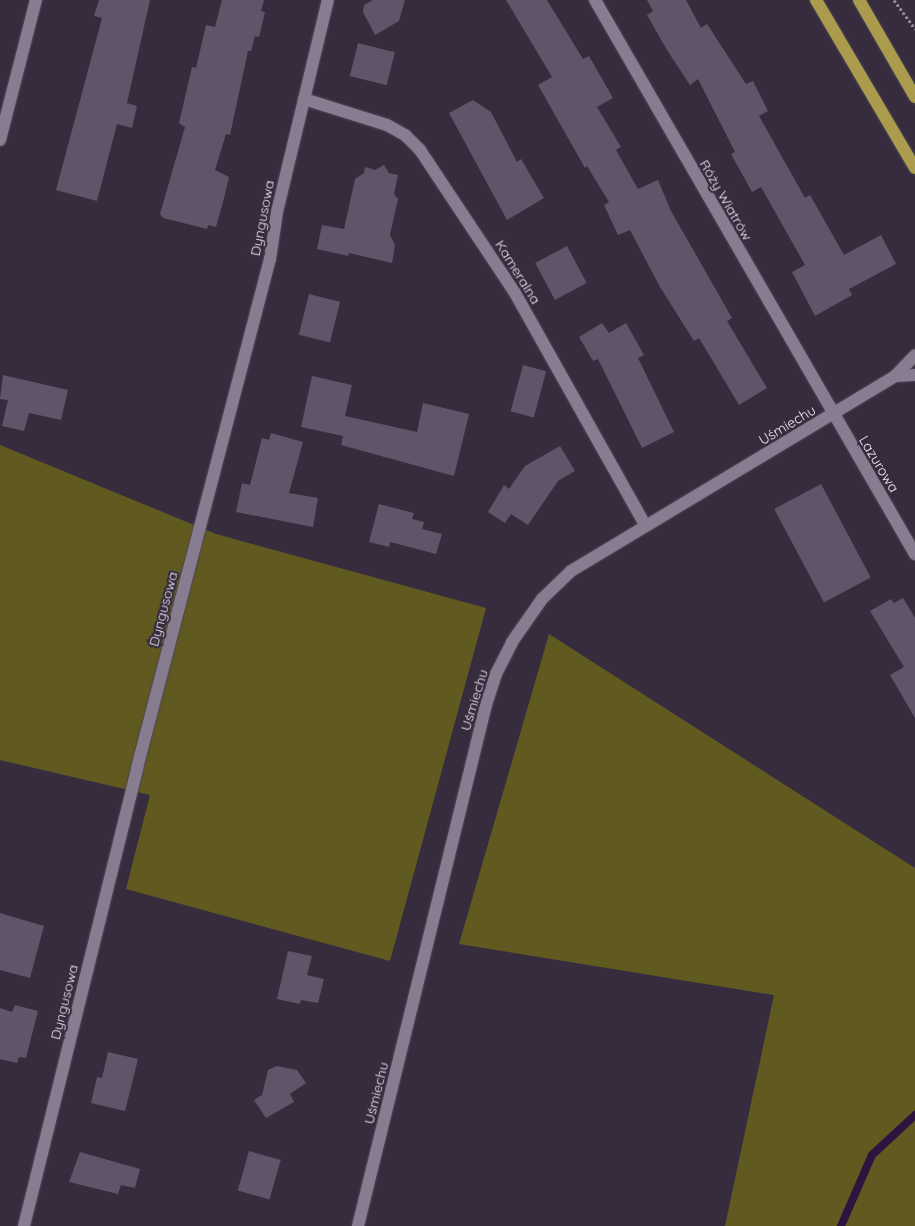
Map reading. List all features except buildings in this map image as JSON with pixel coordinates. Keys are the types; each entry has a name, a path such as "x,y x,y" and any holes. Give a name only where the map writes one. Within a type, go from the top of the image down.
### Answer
{"main road":[{"path":"816,0 915,168"},
{"path":"859,0 915,96"}],"street":[{"path":"0,140 4,104 36,0"},
{"name":"Dyngusowa","path":"24,1226 138,768 270,259 276,212 328,0"},
{"name":"Róży Wiatrów","path":"595,0 832,415"},
{"name":"Kameralna","path":"304,99 387,125 406,136 420,150 515,293 646,526"},
{"name":"Uśmiechu","path":"358,1226 496,674 512,642 542,599 571,571 895,376 915,355"},
{"name":"Uśmiechu","path":"895,376 915,375"},
{"name":"Lazurowa","path":"832,415 915,554"}],"path":[{"path":"894,0 915,29"}],"shaded area":[{"path":"0,445 216,534 486,608 390,961 126,889 150,795 0,760"},
{"path":"549,634 915,868 915,1226 725,1226 774,995 459,944"}],"waterway":[{"path":"841,1226 872,1155 915,1115"}]}
